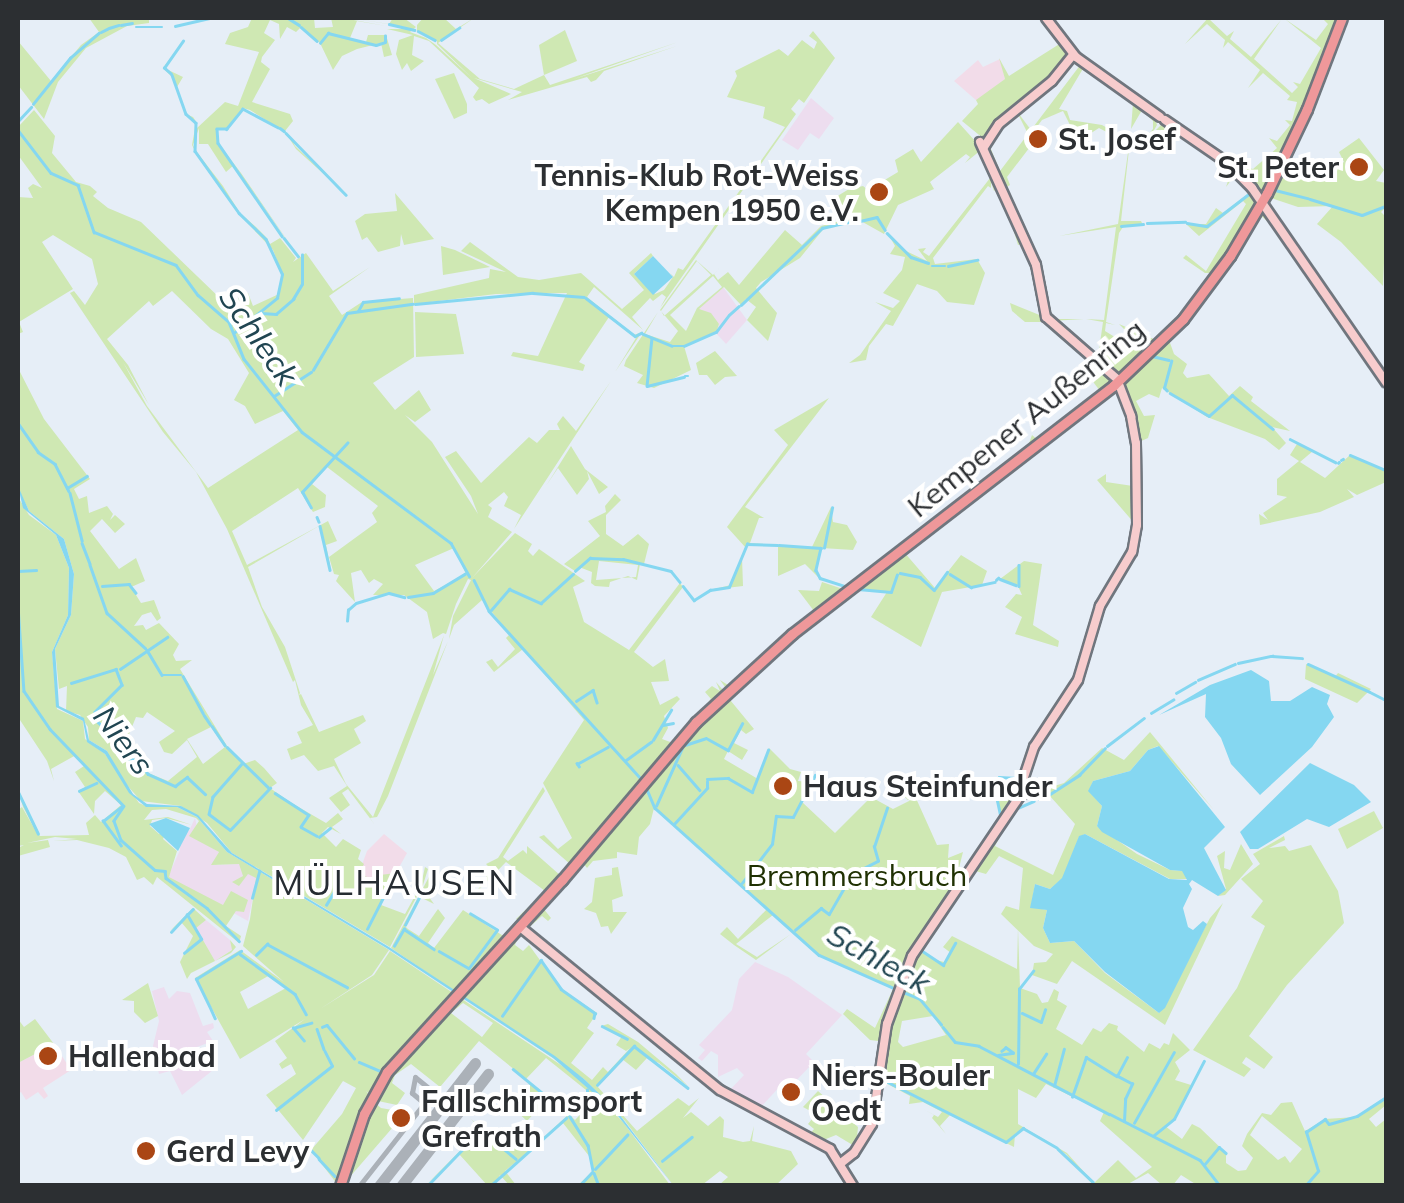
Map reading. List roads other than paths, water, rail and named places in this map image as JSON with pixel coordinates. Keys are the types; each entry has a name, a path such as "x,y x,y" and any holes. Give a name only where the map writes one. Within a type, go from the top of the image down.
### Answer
{"main road":[{"path":"1046,18 1073,55 1226,162 1250,186 1386,382"},
{"name":"Kempener Außenring","path":"340,1186 356,1133 378,1086 519,930 696,722 766,655 1115,385 1194,306 1262,202 1307,109 1342,18"},
{"path":"841,1163 870,1129 897,990 919,944 1024,790 1036,745 1075,686 1100,606 1135,543 1136,444 1128,406 1107,370 1047,318 1036,265 984,144 1013,110 1052,81 1073,55"},
{"path":"519,930 720,1090 819,1142 841,1163 853,1186"}],"water":[{"path":"653,256 673,277 653,295 634,274"},
{"path":"18,486 29,511 64,539 74,574 71,615 55,649 59,706 84,718 89,740 107,751 133,794 147,804 181,806 198,815 232,853 389,947 555,1056 616,1110 673,1185 614,1111 553,1058 388,949 227,852 197,817 177,807 146,807 129,793 105,754 87,742 83,721 56,707 52,652 68,615 69,568 56,535 23,508"},
{"path":"1251,670 1269,681 1271,701 1290,701 1312,687 1330,695 1327,704 1334,717 1312,747 1260,795 1231,764 1221,738 1205,717 1206,694 1159,715 1210,685"},
{"path":"1159,746 1225,827 1204,848 1226,890 1218,896 1192,880 1189,884 1192,889 1183,908 1188,927 1193,930 1203,921 1207,924 1159,1013 1105,972 1074,941 1050,943 1043,928 1047,910 1030,908 1035,884 1050,889 1062,878 1079,836 1085,834 1169,879 1187,880 1182,871 1170,870 1102,832 1097,826 1102,806 1088,791 1093,781 1130,771 1148,750"},
{"path":"1310,763 1354,785 1371,802 1329,827 1307,819 1258,849 1250,849 1240,832"},
{"path":"166,818 190,828 178,851 149,824"}],"waterway":[{"path":"175,26 210,18"},
{"path":"288,18 299,25"},
{"path":"121,25 132,23"},
{"path":"389,24 414,30"},
{"path":"109,28 119,25"},
{"path":"136,27 162,27"},
{"path":"301,27 317,41"},
{"path":"441,40 459,28"},
{"path":"101,32 107,29"},
{"path":"418,31 435,40"},
{"path":"33,104 70,58 99,33"},
{"path":"320,43 328,33 376,45 385,42 385,36"},
{"path":"171,74 164,68 183,41"},
{"path":"172,75 186,114 196,123 195,151 239,213 266,239 282,273"},
{"path":"18,121 31,107"},
{"path":"278,128 243,109 227,129 217,129 218,143 282,236"},
{"path":"280,128 284,131"},
{"name":"Schleck","path":"18,130 51,173 78,185 94,232 176,265 198,295 229,322 244,359 302,432 451,543 469,576"},
{"path":"286,133 346,195"},
{"path":"1275,190 1308,198"},
{"path":"1187,223 1207,226 1250,193"},
{"path":"1310,199 1362,215 1386,206"},
{"path":"860,221 877,217 885,230"},
{"path":"741,305 822,228 858,220"},
{"path":"1147,223 1185,222"},
{"path":"1121,226 1143,224"},
{"path":"887,233 911,257 928,263"},
{"path":"284,238 298,256"},
{"path":"261,313 276,314 293,299 302,284 302,255"},
{"path":"948,266 977,260"},
{"path":"932,266 945,266"},
{"path":"235,332 277,298 282,275"},
{"path":"415,304 532,293"},
{"path":"533,293 584,297"},
{"path":"358,311 363,302 399,298"},
{"path":"586,298 635,336 641,333"},
{"path":"313,370 347,313 412,304"},
{"path":"729,315 739,306"},
{"path":"643,334 672,346 684,346 716,332 728,316"},
{"path":"652,338 647,386 684,377"},
{"path":"1152,356 1169,360"},
{"path":"1167,391 1164,388 1171,361"},
{"path":"274,396 311,372"},
{"path":"1170,393 1209,416 1232,395 1273,429"},
{"path":"18,423 38,452 55,464 69,491"},
{"path":"1290,439 1335,462"},
{"path":"311,508 302,492 347,443"},
{"path":"1350,455 1386,470"},
{"path":"67,488 87,476"},
{"path":"70,493 82,540"},
{"path":"824,548 832,508"},
{"path":"317,517 319,522"},
{"path":"320,526 330,570"},
{"path":"82,543 90,564"},
{"path":"683,586 694,600 710,590 729,587 747,544 777,545"},
{"path":"779,545 821,548 816,570 820,578 845,586"},
{"path":"575,571 590,558 623,559 671,571 680,582"},
{"path":"90,565 107,613 145,648"},
{"path":"1019,565 1019,586"},
{"path":"18,571 36,570"},
{"path":"900,573 920,577 934,590 947,572"},
{"path":"408,597 433,593 465,574"},
{"path":"491,610 509,589 541,603 573,574"},
{"path":"950,574 971,587 994,582"},
{"path":"858,589 891,592 897,575"},
{"path":"1000,579 1016,585"},
{"name":"Schleck","path":"474,580 489,611 642,780"},
{"path":"102,586 129,584 136,593"},
{"path":"356,603 389,593 404,597"},
{"path":"347,621 348,610 355,604"},
{"path":"18,606 24,691 50,729 123,805"},
{"path":"120,669 167,637"},
{"path":"147,650 162,675 181,675"},
{"path":"1238,663 1272,656 1302,658"},
{"path":"1198,680 1235,664"},
{"path":"1308,664 1370,692"},
{"name":"Niers","path":"71,683 116,669 122,685 95,712 98,722 116,739 125,758 138,760 148,774 175,786 187,777 205,794"},
{"path":"183,676 203,713"},
{"path":"1176,693 1195,682"},
{"path":"576,701 593,690 597,702"},
{"path":"1372,693 1386,700"},
{"path":"1151,713 1173,700"},
{"path":"653,740 671,710"},
{"path":"204,715 210,724"},
{"path":"1032,745 1049,718"},
{"path":"1107,746 1144,718"},
{"path":"663,725 673,723"},
{"path":"708,739 728,750 742,724"},
{"path":"212,726 225,745"},
{"path":"685,745 706,738"},
{"path":"626,760 651,742"},
{"path":"656,806 683,746"},
{"path":"227,747 268,787"},
{"path":"579,767 577,764 608,747"},
{"path":"1050,794 1079,775 1105,748"},
{"path":"707,779 728,778 752,792 768,750"},
{"path":"996,787 999,777 1020,778 1027,757"},
{"path":"242,764 213,797 209,814 230,830 270,788"},
{"path":"678,765 700,790"},
{"path":"742,883 772,844 776,816 793,817 815,775"},
{"path":"674,824 707,788 707,782"},
{"path":"79,791 96,783"},
{"name":"Schleck","path":"646,787 655,808 819,955 896,989"},
{"path":"995,789 1001,817"},
{"path":"18,791 38,833"},
{"path":"275,793 309,815 301,827 317,836"},
{"path":"1039,799 1048,795"},
{"path":"1018,808 1034,801"},
{"path":"121,846 103,821 122,806"},
{"path":"124,806 114,821 121,840 155,870 165,871 166,878 207,908 239,941"},
{"path":"795,930 821,908 829,914 852,874 878,861 874,847 887,808"},
{"path":"1010,818 1016,809"},
{"path":"992,844 1005,825"},
{"path":"319,837 330,828"},
{"path":"252,898 259,871"},
{"path":"367,929 395,874"},
{"path":"326,905 337,887"},
{"path":"405,925 422,892"},
{"path":"184,953 201,939 187,915 193,909"},
{"path":"439,951 469,968 497,930 470,914"},
{"path":"171,932 187,915"},
{"path":"394,946 404,929 434,949"},
{"path":"921,950 943,965 955,943"},
{"path":"256,955 267,944 347,987"},
{"path":"210,1008 196,979 241,951"},
{"path":"240,954 295,994 306,1014"},
{"path":"502,1016 541,960 561,989 595,1013 594,1018"},
{"path":"1018,1064 1019,989 1033,971"},
{"name":"Schleck","path":"903,992 920,999 941,1024"},
{"path":"211,1009 215,1018"},
{"path":"1022,1013 1041,1022 1045,1010"},
{"path":"304,1041 293,1028 311,1023"},
{"path":"322,1027 327,1025 354,1058"},
{"path":"602,1026 627,1039"},
{"name":"Schleck","path":"943,1027 955,1042 979,1046 1109,1114"},
{"path":"317,1029 324,1049"},
{"path":"597,1085 634,1046 688,1088"},
{"path":"998,1055 1013,1053 1006,1048 1002,1051"},
{"path":"1054,1086 1064,1049"},
{"path":"276,1110 332,1066 325,1052"},
{"path":"1134,1123 1174,1052"},
{"path":"1033,1074 1046,1054"},
{"path":"1072,1097 1086,1057 1117,1076"},
{"path":"1124,1121 1125,1099 1132,1084 1117,1076 1127,1057"},
{"path":"1153,1136 1174,1119 1204,1061"},
{"path":"359,1062 382,1072"},
{"path":"513,1069 567,1113"},
{"path":"882,1079 1006,1142 1023,1128 1057,1148"},
{"path":"1305,1186 1318,1171 1306,1132 1325,1119 1329,1124 1357,1116 1386,1097"},
{"name":"Schleck","path":"1110,1114 1200,1160 1220,1186"},
{"path":"569,1115 588,1145 593,1170"},
{"path":"490,1186 566,1118"},
{"path":"427,1186 481,1130 516,1159"},
{"path":"595,1169 627,1135"},
{"path":"662,1161 692,1137"},
{"path":"1204,1165 1219,1147 1226,1153"},
{"path":"1058,1149 1093,1182"},
{"path":"311,1150 319,1158"},
{"path":"319,1159 335,1176"},
{"path":"579,1186 592,1172"},
{"path":"594,1173 599,1186"}],"place":[{"name":"St. Josef","path":"1038,139"},
{"name":"St. Peter","path":"1359,167"},
{"name":"Tennis-Klub Rot-Weiss Kempen 1950 e.V.","path":"879,192"},
{"name":"Haus Steinfunder","path":"783,786"},
{"name":"Hallenbad","path":"48,1056"},
{"name":"Niers-Bouler Oedt","path":"791,1092"},
{"name":"Fallschirmsport Grefrath","path":"401,1118"},
{"name":"Gerd Levy","path":"146,1151"}],"district":[{"name":"MÜLHAUSEN","path":"395,882"}],"park label":[{"name":"Bremmersbruch","path":"857,875"}]}
